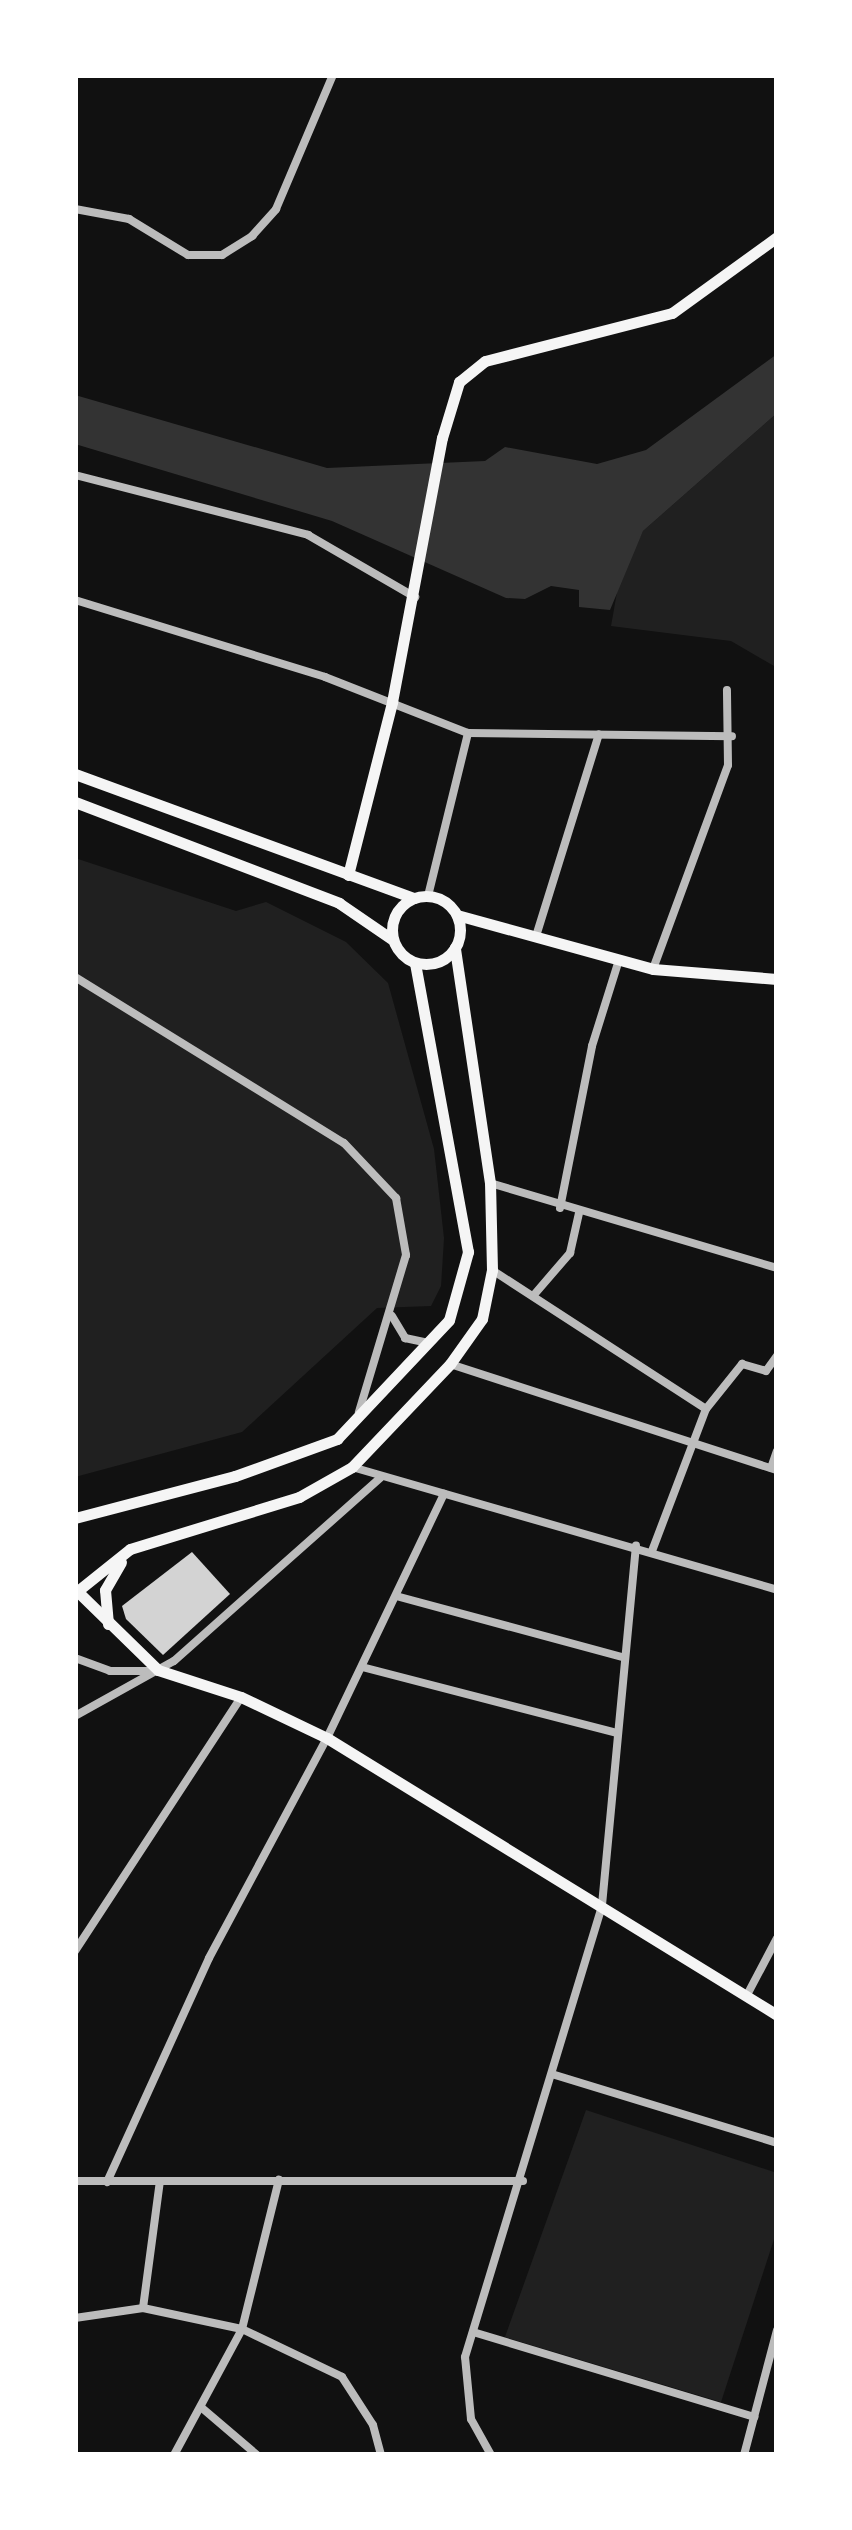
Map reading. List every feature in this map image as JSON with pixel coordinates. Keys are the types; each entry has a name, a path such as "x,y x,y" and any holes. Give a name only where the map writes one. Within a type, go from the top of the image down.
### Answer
{"main road":[{"path":"348,875 420,578 442,438 455,389 478,364 672,313 777,237"},
{"path":"75,774 414,898 428,896 457,915 537,933 654,968 777,979"},
{"path":"75,802 339,903 393,940 415,963 468,1252 449,1320 354,1427 314,1450 75,1518"},
{"path":"393,940 398,911 414,898"},
{"path":"457,915 456,948 490,1183 492,1270 482,1319 450,1364 352,1467 299,1497 130,1549 76,1591 108,1628 158,1670 241,1697 327,1738 777,2015"},
{"path":"415,963 438,963 456,948"},
{"path":"108,1628 105,1590 130,1549"}],"street":[{"path":"75,209 128,220 188,255 222,256 252,236 276,210 333,75"},
{"path":"75,475 308,536 415,598"},
{"path":"75,600 392,702 468,733 732,736"},
{"path":"654,968 728,766 732,736 727,690"},
{"path":"428,896 468,733"},
{"path":"537,933 600,734"},
{"path":"560,1208 592,1046 619,959"},
{"path":"75,977 344,1143 375,1169 404,1222 406,1255 392,1316 354,1427"},
{"path":"490,1183 560,1208 777,1268"},
{"path":"533,1296 570,1253 579,1213"},
{"path":"492,1270 706,1409"},
{"path":"392,1316 405,1338 431,1343"},
{"path":"652,1551 697,1444 706,1409 742,1364 766,1371 777,1356"},
{"path":"450,1364 774,1469 777,1451"},
{"path":"352,1467 380,1478 636,1546 777,1590"},
{"path":"75,1716 158,1670 380,1478"},
{"path":"107,2182 208,1958 327,1738 444,1494"},
{"path":"491,2455 466,2399 473,2332 523,2181 602,1905 636,1546"},
{"path":"396,1596 625,1658"},
{"path":"75,1658 110,1671 158,1670"},
{"path":"362,1667 618,1733"},
{"path":"75,1951 241,1697"},
{"path":"747,1995 777,1938"},
{"path":"555,2074 777,2143"},
{"path":"174,2455 242,2329 279,2180"},
{"path":"143,2308 160,2181"},
{"path":"75,2182 523,2181"},
{"path":"75,2318 143,2308 242,2329 342,2377 373,2424 381,2455"},
{"path":"744,2455 777,2330"},
{"path":"473,2332 754,2417"},
{"path":"202,2408 257,2455"}],"shaded area":[{"path":"777,354 777,413 643,531 610,610 579,607 579,590 551,586 525,599 506,598 332,521 75,444 75,395 327,468 485,461 505,447 597,464 646,450"},
{"path":"777,413 774,666 731,641 611,626 619,581 643,531"},
{"path":"75,858 236,911 266,902 346,942 388,983 434,1149 444,1238 441,1286 431,1306 377,1308 242,1432 75,1477"},
{"path":"586,2110 777,2173 777,2230 721,2402 505,2337"}],"building":[{"path":"192,1552 230,1594 163,1655 126,1619 122,1606"}]}
